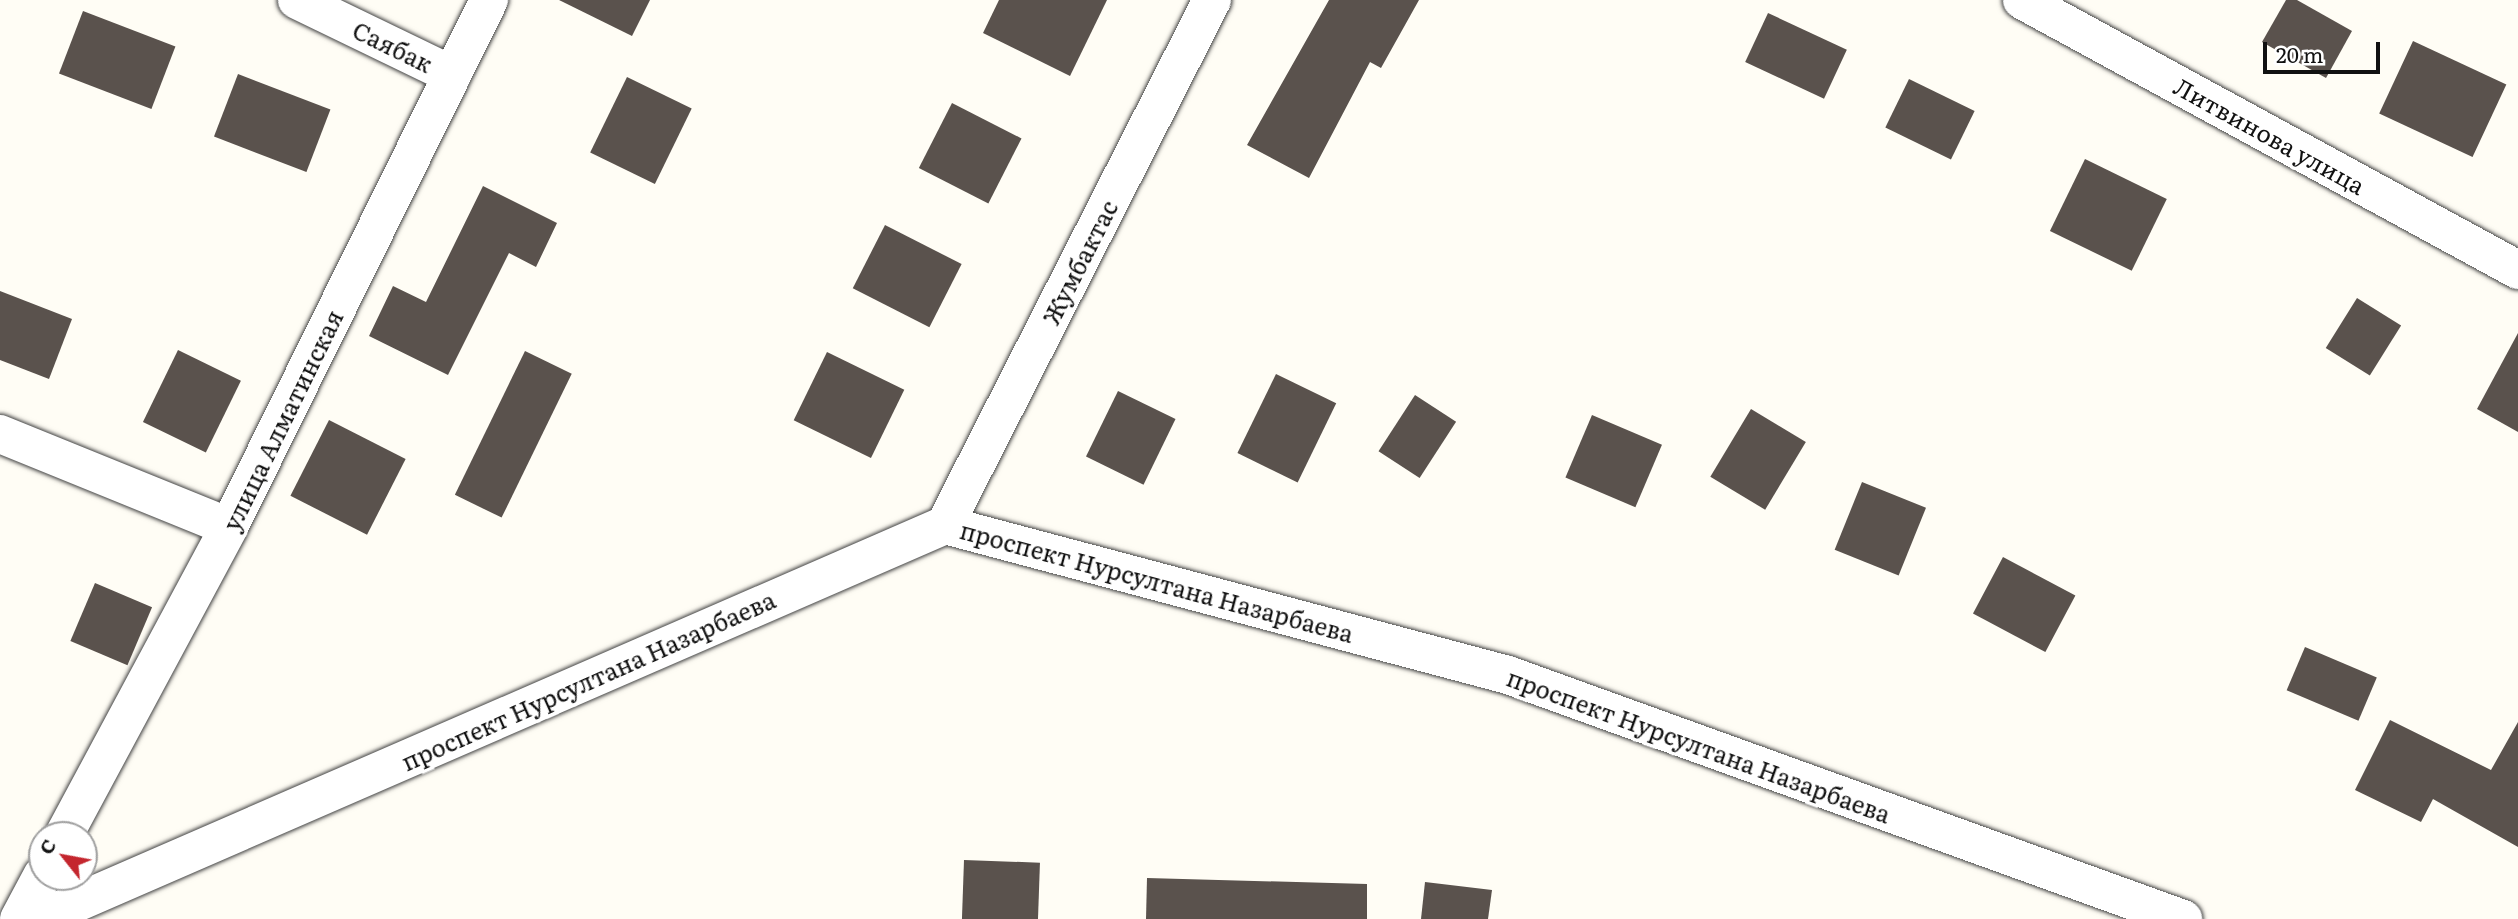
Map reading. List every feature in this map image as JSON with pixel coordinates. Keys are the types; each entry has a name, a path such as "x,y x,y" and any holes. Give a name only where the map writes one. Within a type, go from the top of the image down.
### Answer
{"street":[{"name":"Саябак","path":"297,0 452,75"},
{"name":"улица Алматинская","path":"72,821 229,527 489,0"},
{"name":"Жумбактас","path":"945,525 1212,0"},
{"name":"Литвинова улица","path":"2022,0 2518,270"},
{"path":"0,434 229,527"},
{"name":"проспект Нурсултана Назарбаева","path":"40,919 945,525 1508,675 2183,919"},
{"path":"19,919 34,891"}],"building":[{"path":"559,0 650,0 632,36"},
{"path":"999,0 1107,0 1070,76 983,33"},
{"path":"1329,0 1419,0 1381,68 1370,62 1309,178 1247,145"},
{"path":"2286,0 2297,0 2352,31 2326,78 2262,42"},
{"path":"83,11 175,46 151,109 59,74"},
{"path":"1768,13 1847,50 1824,99 1745,62"},
{"path":"2413,41 2506,85 2473,157 2379,114"},
{"path":"238,74 330,109 306,172 214,137"},
{"path":"627,77 692,109 655,184 590,152"},
{"path":"1909,79 1975,111 1951,160 1885,128"},
{"path":"952,103 1021,138 988,203 919,168"},
{"path":"2085,159 2167,199 2132,271 2050,231"},
{"path":"483,186 557,223 536,267 509,253 448,375 369,336 393,286 426,302"},
{"path":"885,225 962,264 929,327 853,288"},
{"path":"0,291 72,319 49,379 0,360"},
{"path":"2357,298 2401,326 2370,376 2326,348"},
{"path":"2518,333 2518,432 2477,409"},
{"path":"178,350 241,381 206,453 143,422"},
{"path":"525,351 572,374 502,518 455,495"},
{"path":"827,352 904,390 871,458 794,420"},
{"path":"1276,374 1336,403 1298,482 1237,453"},
{"path":"1118,391 1176,419 1144,485 1086,457"},
{"path":"1415,395 1456,422 1420,478 1379,451"},
{"path":"1751,409 1806,442 1765,510 1710,477"},
{"path":"1592,415 1662,445 1635,507 1565,478"},
{"path":"329,420 406,459 367,535 290,496"},
{"path":"1862,482 1926,508 1899,576 1835,550"},
{"path":"2003,557 2075,595 2045,652 1973,614"},
{"path":"95,583 152,607 127,665 70,641"},
{"path":"2305,647 2377,677 2358,721 2287,690"},
{"path":"2390,720 2491,770 2518,722 2518,847 2433,799 2421,822 2355,790"},
{"path":"964,860 1040,863 1038,919 962,919"},
{"path":"1147,878 1367,884 1367,919 1146,919"},
{"path":"1425,882 1492,890 1488,919 1421,919"}]}
